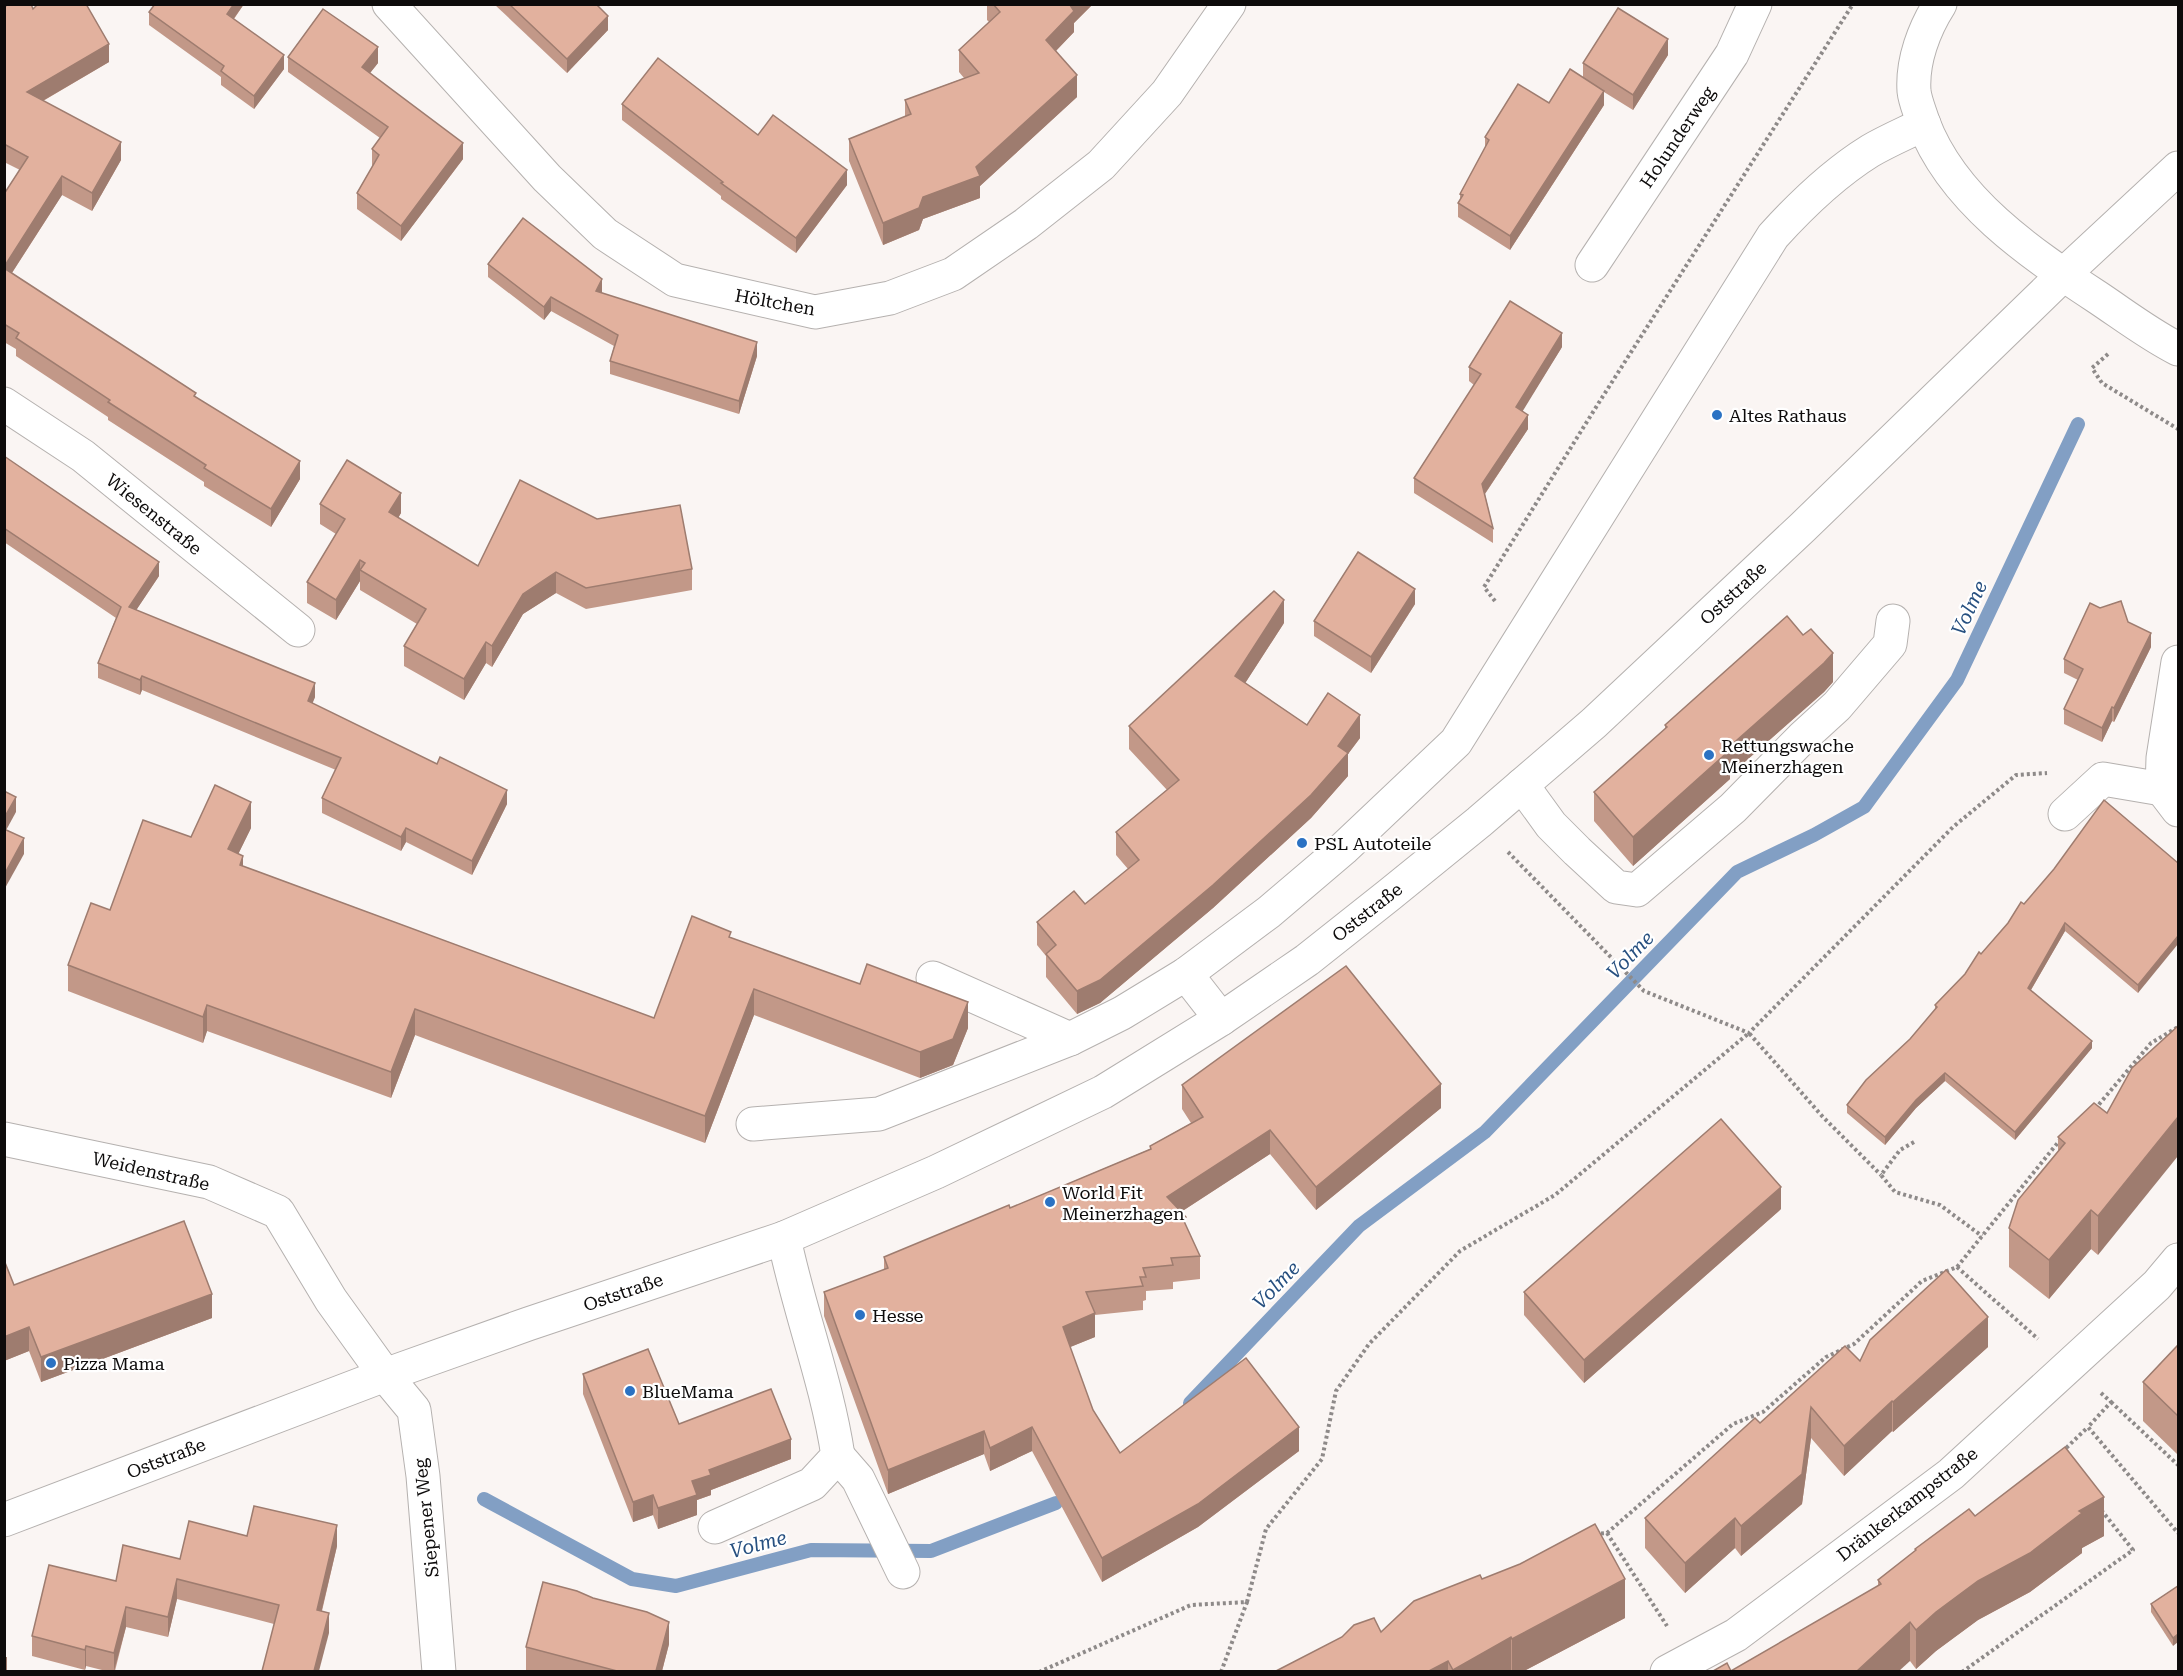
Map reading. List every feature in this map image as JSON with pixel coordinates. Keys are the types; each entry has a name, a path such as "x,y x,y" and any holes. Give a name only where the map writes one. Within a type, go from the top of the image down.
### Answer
{"street":[{"name":"Höltchen","path":"389,4 547,178 604,234 675,280 815,312 890,298 953,274 1026,224 1101,165 1167,93 1229,4"},
{"name":"Holunderweg","path":"1592,265 1732,54 1755,4"},
{"path":"1940,4 1925,31 1916,65 1914,91 1924,124 1941,158 1979,207 2063,275 2178,349"},
{"path":"753,1124 879,1114 1070,1039 1122,1013 1186,974 1269,912 1343,849 1456,741 1773,236 1823,185 1851,164 1924,124"},
{"name":"Oststraße","path":"4,1520 385,1375 784,1238 936,1172 1103,1092 1221,1019 1307,960 1479,822 1594,723 1803,527 2063,275 2178,168"},
{"name":"Wiesenstraße","path":"4,404 83,456 298,630"},
{"path":"1522,785 1551,825 1585,859 1616,887 1636,890 1733,808 1837,706 1890,644 1893,621"},
{"path":"2065,814 2103,779 2170,799 2163,758 2178,662"},
{"path":"1186,974 1221,1019"},
{"path":"933,978 1070,1039"},
{"name":"Weidenstraße","path":"4,1139 209,1182 278,1212 331,1300 385,1375"},
{"path":"784,1238 793,1284 822,1382 838,1456 858,1479 903,1572"},
{"name":"Dränkerkampstraße","path":"1678,1666 1736,1635 1951,1474 2157,1285 2178,1260"},
{"name":"Siepener Weg","path":"385,1375 414,1410 423,1476 439,1671"},
{"path":"715,1527 812,1484 838,1456"}],"path":[{"path":"1522,636 1484,587 1853,4"},
{"path":"2141,326 2092,368 2102,383 2178,429"},
{"path":"1221,1671 1247,1602 1266,1529 1322,1459 1336,1391 1369,1344 1460,1251 1555,1195 1749,1033 1953,827 2016,775 2074,771 2103,779"},
{"path":"1479,822 1644,991 1749,1033 1822,1116 1895,1192 1940,1205 1982,1236"},
{"path":"2088,1114 2097,1108 2151,1043 2178,1026"},
{"path":"1589,1534 1607,1533 1733,1424 1763,1412 1826,1357 1854,1344 1922,1281 1957,1267 2063,1136"},
{"path":"1881,1175 1900,1150 1914,1142"},
{"path":"1957,1267 2111,1402 2178,1466"},
{"path":"2058,1456 2111,1402"},
{"path":"2088,1427 2178,1533"},
{"path":"1962,1671 2133,1550 2099,1507"},
{"path":"1607,1533 1678,1666"},
{"path":"1039,1671 1191,1605 1247,1602"}],"building":[{"path":"9,4 31,4 33,9 38,4 86,4 109,44 27,92 121,142 92,193 62,176 4,267 4,194 28,157 4,144 4,7"},
{"path":"155,4 234,4 227,14 284,55 254,96 221,71 224,66 149,12"},
{"path":"509,4 596,4 608,16 567,59"},
{"path":"993,4 1071,4 1074,11 1046,40 1077,75 976,167 980,176 923,197 919,208 883,223 849,139 911,114 905,100 979,73 959,50 1000,12"},
{"path":"1618,8 1668,39 1633,95 1583,63"},
{"path":"323,9 378,47 362,67 463,143 401,226 357,193 379,155 372,149 388,127 288,57"},
{"path":"658,58 758,135 773,115 847,170 796,238 721,183 723,182 622,104"},
{"path":"1570,69 1604,91 1510,236 1458,203 1463,195 1460,194 1489,140 1485,137 1518,84 1549,103"},
{"path":"523,218 602,279 596,291 757,342 739,401 610,361 618,335 551,297 544,307 488,264"},
{"path":"4,268 196,393 194,396 300,461 271,509 204,468 206,465 108,402 110,400 16,338 19,333 4,324"},
{"path":"1510,301 1562,333 1516,407 1528,415 1482,484 1493,528 1414,478 1481,374 1469,367"},
{"path":"4,456 159,562 129,607 315,683 308,701 437,764 440,757 507,790 472,861 406,828 401,837 322,798 341,758 142,676 140,680 98,663 121,607 4,528"},
{"path":"347,460 401,493 389,512 478,566 520,480 597,519 680,505 692,569 586,588 556,572 523,594 492,646 486,642 464,679 404,646 426,609 360,570 365,563 360,560 336,600 307,582 345,519 320,504"},
{"path":"1358,552 1415,589 1371,657 1314,621"},
{"path":"1274,591 1284,600 1235,676 1307,725 1328,693 1360,715 1338,746 1348,753 1311,795 1213,885 1100,980 1077,991 1046,954 1056,945 1037,922 1074,891 1085,904 1139,860 1116,832 1179,780 1129,726"},
{"path":"2121,601 2128,622 2151,633 2102,728 2064,709 2083,669 2064,659 2090,603 2100,608"},
{"path":"1787,616 1803,635 1811,629 1833,653 1633,837 1594,792"},
{"path":"215,785 251,802 228,849 243,856 240,865 654,1018 692,916 731,932 729,937 860,984 867,964 968,1002 953,1039 920,1052 754,989 705,1116 415,1009 391,1072 207,1005 203,1017 68,965 91,903 110,910 143,820 191,837"},
{"path":"4,791 16,797 4,818"},
{"path":"2104,800 2178,863 2178,936 2138,985 2065,923 2028,988 2092,1041 2015,1132 1945,1073 1916,1100 1885,1137 1847,1105 1866,1080 1910,1039 1937,1007 1935,1005 1965,974 1979,952 1981,954 2008,923 2021,902 2024,904 2054,869"},
{"path":"4,829 24,838 4,875"},
{"path":"1346,966 1441,1084 1316,1187 1270,1130 1167,1197 1186,1217 1183,1219 1200,1256 1171,1258 1173,1265 1143,1268 1146,1277 1140,1277 1143,1286 1086,1292 1095,1313 1063,1327 1093,1410 1120,1453 1246,1358 1299,1427 1198,1504 1102,1558 1032,1427 990,1448 984,1431 888,1470 824,1292 888,1268 884,1257 1009,1205 1010,1208 1151,1149 1150,1146 1203,1117 1182,1085"},
{"path":"2178,1026 2178,1117 2098,1216 2091,1210 2049,1260 2009,1228 2018,1200 2065,1143 2058,1137 2094,1103 2107,1113 2132,1068"},
{"path":"1721,1119 1781,1187 1584,1360 1524,1292"},
{"path":"184,1221 212,1294 41,1357 29,1327 4,1337 4,1260 14,1285"},
{"path":"1946,1270 1988,1317 1844,1446 1811,1407 1802,1474 1741,1526 1735,1518 1685,1563 1645,1518 1755,1418 1760,1423 1845,1346 1860,1361 1870,1340"},
{"path":"2178,1345 2178,1416 2143,1382"},
{"path":"648,1349 679,1424 771,1389 791,1439 709,1470 711,1475 692,1481 697,1495 658,1508 653,1495 633,1502 583,1374"},
{"path":"2065,1447 2104,1497 2079,1511 2082,1513 2030,1553 1978,1581 1916,1630 1910,1622 1857,1671 1731,1671 1881,1584 1878,1580 1915,1549 1969,1509 1975,1516"},
{"path":"254,1506 337,1525 317,1610 329,1613 314,1671 262,1671 279,1605 177,1579 168,1617 126,1607 114,1653 86,1646 85,1650 32,1636 49,1565 116,1581 123,1545 180,1559 189,1521 247,1536"},
{"path":"1595,1524 1625,1579 1512,1639 1511,1637 1453,1670 1448,1661 1429,1671 1276,1671 1342,1637 1354,1625 1374,1618 1381,1632 1414,1601 1480,1575 1482,1579 1520,1564"},
{"path":"543,1582 647,1612 669,1622 656,1671 617,1671 526,1647"},
{"path":"2178,1586 2178,1634 2173,1638 2151,1604"},
{"path":"1727,1663 1731,1671 1713,1671"}],"waterway":[{"name":"Volme","path":"1190,1403 1359,1226 1485,1132 1737,872 1814,835 1864,807 1957,680 2078,424"},
{"name":"Volme","path":"484,1499 632,1579 676,1586 811,1550 931,1551 1056,1503"}],"place":[{"name":"Altes Rathaus","path":"1717,415"},
{"name":"Rettungswache Meinerzhagen","path":"1709,755"},
{"name":"PSL Autoteile","path":"1302,843"},
{"name":"World Fit Meinerzhagen","path":"1050,1202"},
{"name":"Hesse","path":"860,1315"},
{"name":"Pizza Mama","path":"51,1363"},
{"name":"BlueMama","path":"630,1391"}]}
